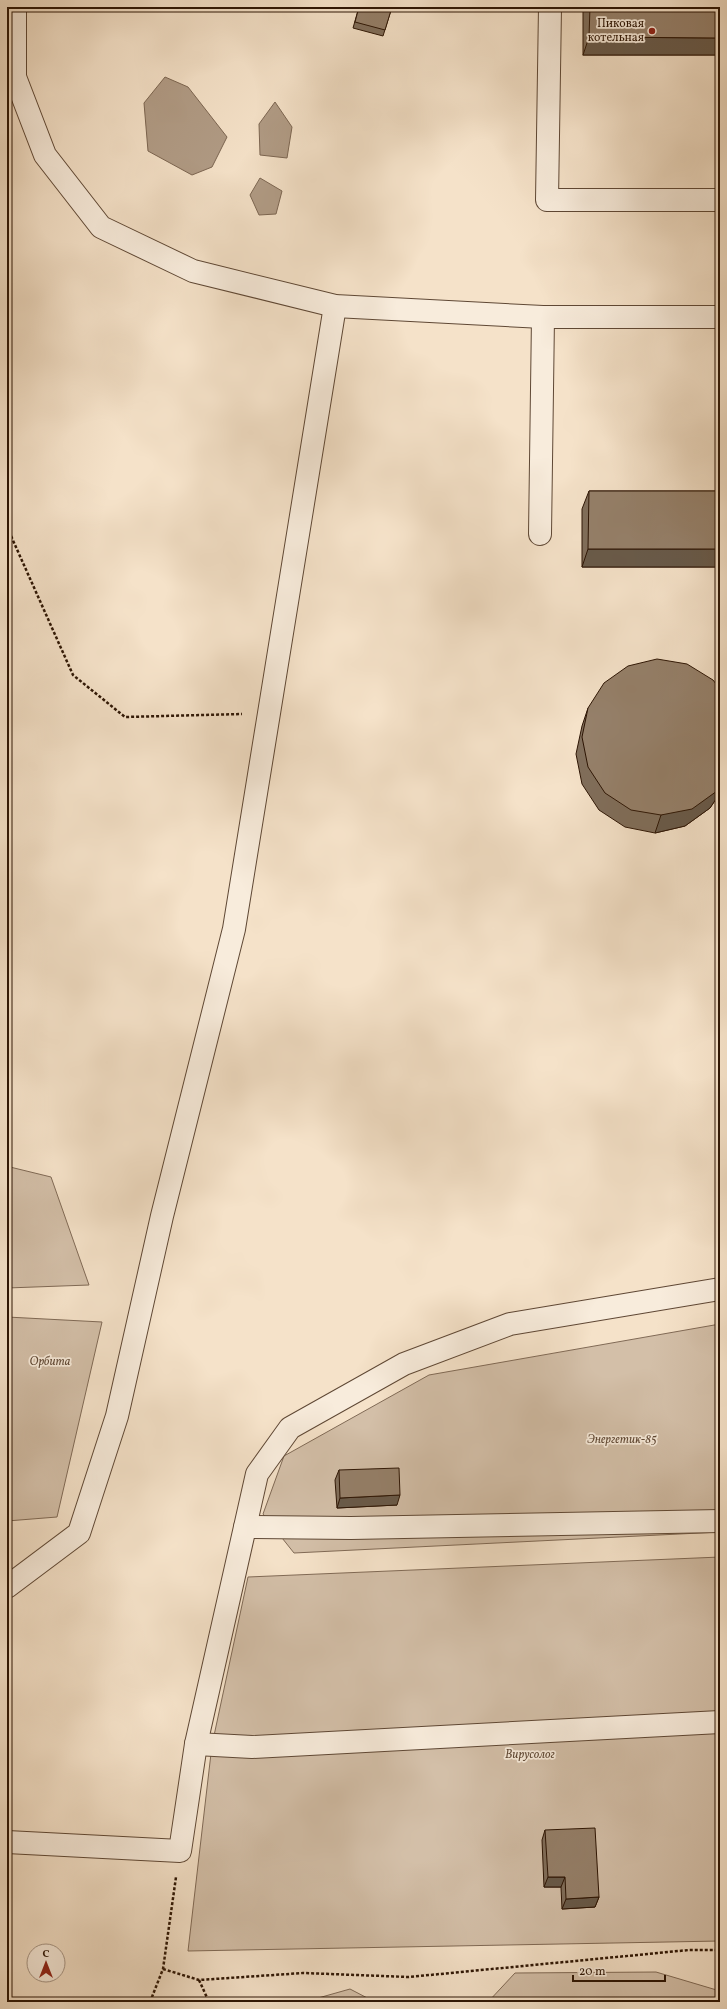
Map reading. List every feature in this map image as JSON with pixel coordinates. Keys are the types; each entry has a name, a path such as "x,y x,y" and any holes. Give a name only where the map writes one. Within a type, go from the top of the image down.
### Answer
{"street":[{"path":"15,7 15,77 45,155 101,228 193,271 335,306 543,318 720,317"},
{"path":"550,7 547,200 720,200"},
{"path":"7,1587 79,1533 117,1416 162,1216 234,929 335,306"},
{"path":"540,534 543,318"},
{"path":"7,1842 180,1851 196,1744 257,1474 290,1428 404,1364 510,1324 720,1289"},
{"path":"245,1527 351,1528 720,1521"},
{"path":"196,1744 252,1747 720,1722"}],"path":[{"path":"7,527 73,675 126,717 270,713"},
{"path":"150,2002 163,1969 180,1851"},
{"path":"163,1969 199,1980 303,1973 409,1977 689,1950 720,1950"},
{"path":"199,1980 208,2002"}],"green space":[{"path":"7,1159 10,1167 51,1177 89,1285 7,1288"},
{"name":"Орбита","path":"7,1317 102,1322 57,1517 7,1521"},
{"name":"Энергетик-85","path":"720,1324 720,1532 294,1553 263,1514 284,1456 429,1375"},
{"name":"Вирусолог","path":"720,1557 720,1941 188,1951 212,1745 248,1577"},
{"path":"656,1972 720,1991 720,2002 488,2002 515,1973"},
{"path":"350,1989 375,2002 304,2002"}],"shaded area":[{"path":"165,77 188,87 227,137 212,167 192,175 148,151 144,103"},
{"path":"275,102 292,127 287,158 260,155 259,124"},
{"path":"260,178 282,191 276,214 259,215 250,195"}],"building":[{"path":"359,7 392,7 385,30 355,22"},
{"name":"Пиковая котельная","path":"590,7 720,7 720,38 589,37"},
{"path":"589,491 720,491 720,549 588,549"},
{"path":"657,659 687,664 713,680 720,689 720,786 717,791 692,809 661,815 631,810 605,793 588,767 582,737 588,708 604,683 628,666"},
{"path":"399,1468 400,1495 340,1498 339,1470"},
{"path":"595,1828 599,1897 566,1899 565,1877 548,1877 545,1830"}],"place":[{"name":"Пиковая котельная","path":"652,31"}]}
